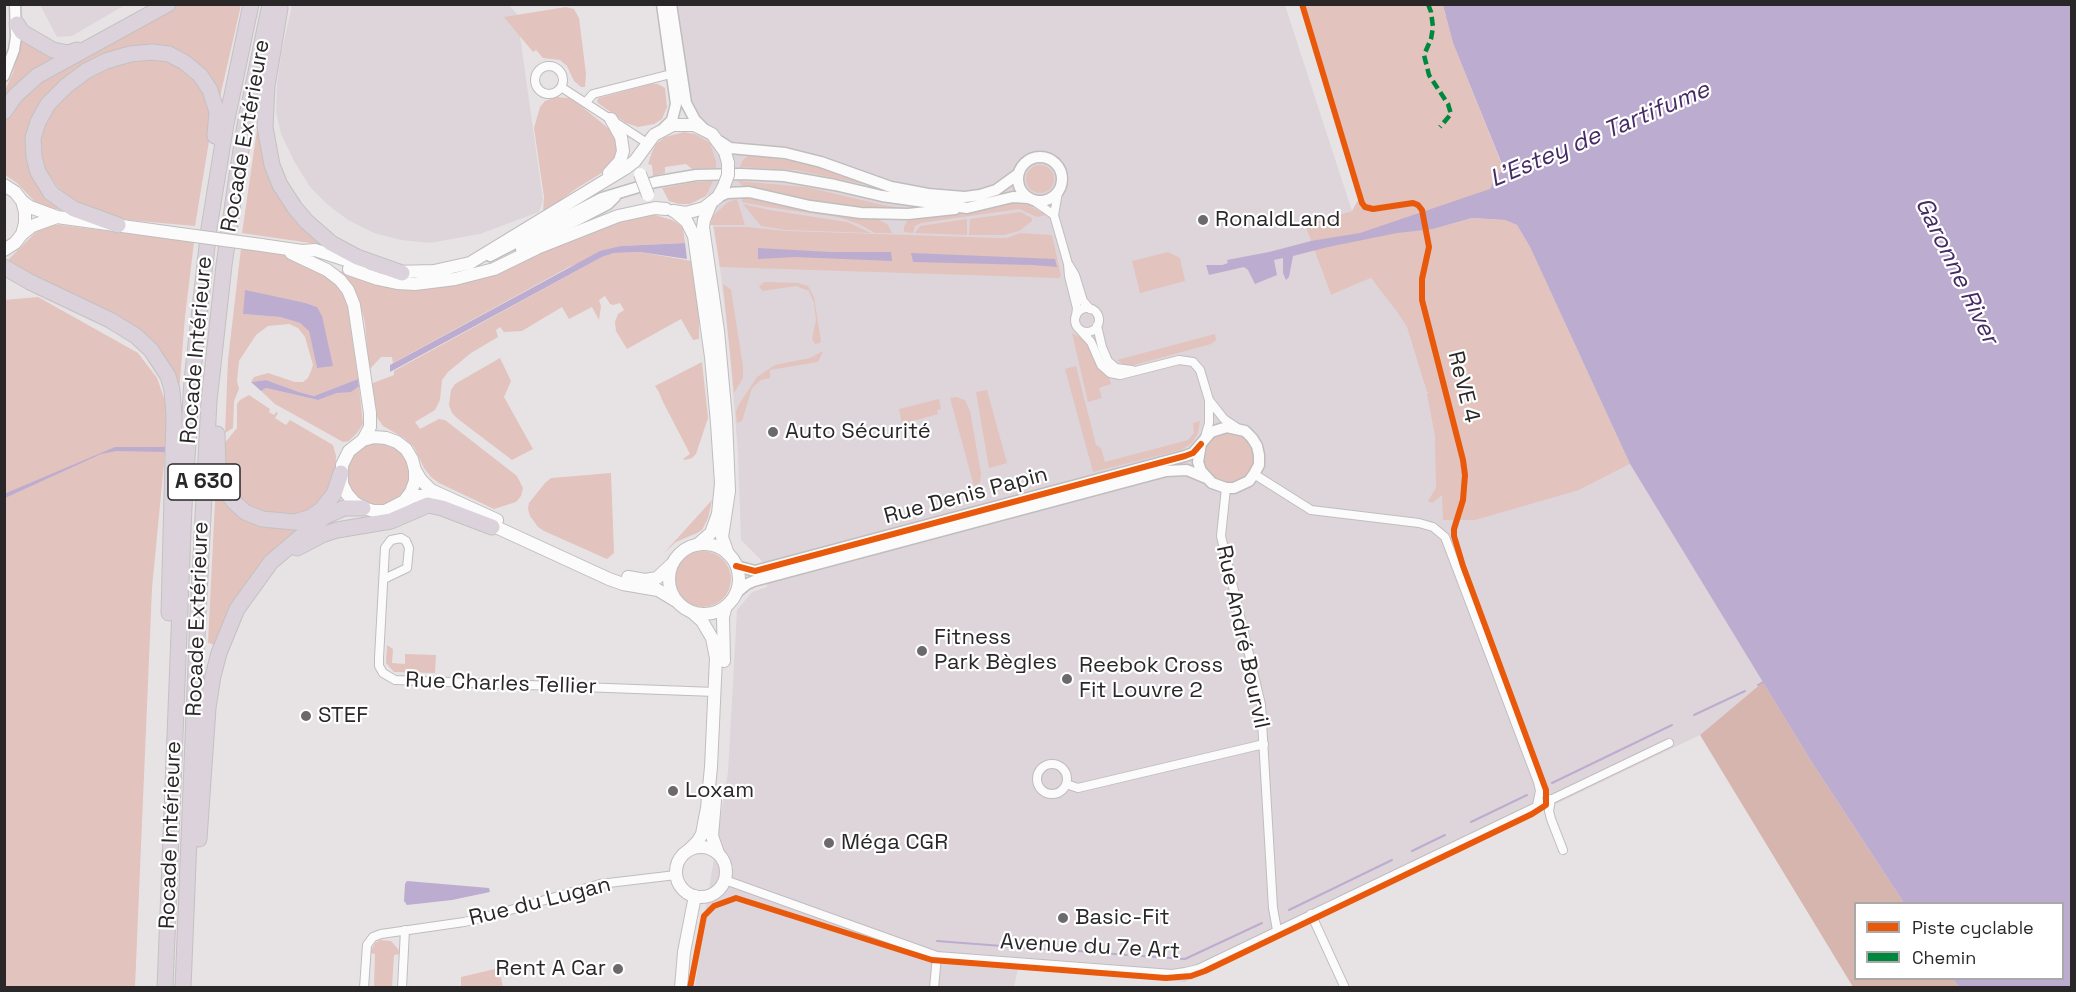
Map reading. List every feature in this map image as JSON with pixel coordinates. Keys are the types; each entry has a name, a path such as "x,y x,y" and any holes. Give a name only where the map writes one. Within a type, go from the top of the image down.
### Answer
{"highway":[{"path":"4,112 15,96 37,76 168,4"},
{"name":"Rocade Intérieure","path":"165,987 183,519 192,380 209,228 226,124 251,4"},
{"name":"Rocade Extérieure","path":"183,987 209,402 224,265 237,174 270,4"},
{"path":"280,4 267,86 265,127 272,165 280,185 307,222 331,243 357,257 402,273"},
{"path":"17,24 22,32 60,52 68,53 89,47"},
{"path":"118,225 74,209 51,193 38,172 33,138 38,122 48,104 86,71 106,61 130,54 152,52 169,54 200,75 210,90 217,112 193,293 192,380"},
{"path":"237,174 240,202 229,290 217,433 217,461 221,480 234,501 245,512 262,519 295,522 311,517 327,503 334,494 341,473"},
{"path":"4,267 110,320 136,336 162,364 172,390 174,416 167,664 172,803"},
{"path":"261,576 296,549 322,535 337,530 391,521 428,505 492,526"},
{"path":"184,964 194,924 204,766 213,676 228,628 237,609 271,562 324,517 344,508 363,508"}],"main road":[{"path":"563,208 582,189 611,171 620,161 623,144 611,119"},
{"path":"4,185 30,207 57,217 261,244 302,251 378,279 398,283 434,282 455,279 626,168 663,129 683,124 704,128 719,141 728,163 728,175 704,219 703,227 718,331 726,419 729,482 722,537 728,554 736,566 738,585 735,594 726,606 723,617 723,693 712,836 726,866 725,880 712,895 695,896 682,889 676,875 679,860 702,834 707,810 715,692 715,647 702,621 663,591 623,584 609,579 431,497 414,496 385,511 363,508 354,502 342,484 342,465 350,451 363,440 370,427 370,413 354,305 348,290 327,270 308,259 261,244"},
{"path":"415,470 431,490 614,573 639,580 651,580 661,576 678,556 697,545 711,533 718,514 720,483 717,423 711,357 694,236 687,222 648,195 640,174 645,147"},
{"path":"302,251 315,250 380,271 402,273 473,268 494,269 537,248 618,216 645,210 695,212 718,195"},
{"path":"22,201 25,212 22,234"},
{"path":"4,250 15,243 32,226 57,217"},
{"path":"363,440 374,437 386,438 406,449 412,459 415,481 405,501"},
{"path":"697,545 716,547 728,554"},
{"path":"672,564 669,583 676,601"},
{"path":"692,612 710,614 726,606"},
{"path":"689,850 704,847 718,853"},
{"path":"681,987 684,952 695,896"}],"street":[{"path":"4,76 14,50 17,24 15,4"},
{"path":"662,4 676,110 672,120 663,129"},
{"path":"671,4 686,103 695,120 704,128"},
{"path":"586,102 593,93 671,74"},
{"path":"561,87 611,119 645,147"},
{"path":"719,141 729,148 784,153 821,162 891,187 965,202"},
{"path":"718,195 749,192 810,206 861,213 928,213 996,190 1018,174 1031,159 1044,157 1050,159 1059,167 1061,173 1061,186 1054,215 1068,264 1077,308 1076,324 1091,342 1105,370 1120,375 1179,360 1193,362 1200,370 1209,400 1209,423 1198,452 1201,471 1212,483 1226,488 1242,485 1254,474 1258,465 1260,455 1257,446 1252,438 1224,419 1209,400"},
{"path":"473,268 608,204 617,195 644,185 676,178 716,174 803,178 882,196 928,201 965,202 1013,197 1047,200 1058,192"},
{"path":"1018,174 1019,187 1031,199 1054,215"},
{"path":"1068,264 1075,274 1083,301 1098,316 1097,326 1108,361 1122,369 1138,371"},
{"path":"1076,316 1080,311 1090,309"},
{"path":"1080,330 1091,331 1097,326"},
{"path":"1203,441 1219,429 1236,428"},
{"name":"Rue Denis Papin","path":"736,566 755,572 1185,456 1193,453 1203,441"},
{"name":"Rue Denis Papin","path":"735,594 754,581 1166,471 1187,470 1206,478"},
{"path":"1254,474 1316,512 1419,523 1432,527 1445,537 1538,782 1540,791 1537,805"},
{"name":"Rue André Bourvil","path":"1226,488 1221,526 1222,547 1261,705 1272,908 1277,930"},
{"path":"401,538 406,541 409,548 407,568 384,579 387,543 401,538"},
{"name":"Rue Charles Tellier","path":"384,579 379,666 387,677 395,680 715,692"},
{"name":"Avenue du 7e Art","path":"725,880 938,956 1172,974 1198,969 1670,743"},
{"path":"1066,784 1078,788 1264,744"},
{"path":"1551,799 1549,811 1563,850"},
{"name":"Rue du Lugan","path":"363,987 367,945 373,937 381,934 464,922 600,884 676,875"},
{"path":"1311,914 1345,987"},
{"path":"402,987 405,930"},
{"path":"934,987 938,956"}],"shaded area":[{"path":"40,5 125,5 72,36 57,37"},
{"path":"177,5 241,5 220,97 150,46 46,100 32,164 76,212 49,208 36,203 17,183 5,175 5,118 18,98 68,62"},
{"path":"292,5 509,5 517,14 543,200 539,212 480,234 430,243 401,240 374,233 348,220 328,205 310,187 294,161 281,134 276,112 281,54"},
{"path":"675,5 1285,5 1352,211 1305,225 1331,295 1371,278 1399,313 1579,490 1630,464 1763,682 1700,735 1185,982 1018,968 1014,987 695,987 728,772 737,610 752,592 767,587 762,561 741,540 738,455 730,353 720,268"},
{"path":"1304,5 1443,5 1453,43 1504,170 1495,178 1490,190 1430,211 1433,229 1472,218 1505,220 1517,225 1530,247 1630,464 1579,490 1475,520 1443,520 1442,495 1432,503 1428,501 1436,488 1435,436 1427,394 1429,392 1427,392 1407,327 1371,278 1331,295 1305,225 1352,211 1362,193"},
{"path":"566,7 574,9 579,18 586,74 585,87 581,87 574,81 567,66 560,60 543,58 536,50 533,52 504,17"},
{"path":"23,37 65,56 5,107 5,90 13,73"},
{"path":"156,57 172,60 190,73 209,99 211,129 195,226 128,220 79,205 62,192 46,173 40,147 43,130 53,110 68,91 85,78 108,66 131,59"},
{"path":"658,84 665,88 667,107 662,119 654,124 638,127 626,123 597,100 599,98"},
{"path":"262,95 272,172 331,246 242,233"},
{"path":"556,97 569,98 576,102 613,132 617,136 618,157 605,171 543,213 544,197 534,128 540,107 545,101"},
{"path":"684,132 695,134 710,143 716,168 692,169 686,164 665,167 665,173 653,176 652,165 648,164 656,144 665,137"},
{"path":"749,155 814,164 877,187 796,170 740,167"},
{"path":"1040,165 1050,169 1054,179 1050,189 1040,193 1030,189 1026,179 1030,169"},
{"path":"713,181 706,196 690,204 669,201 662,188 694,182"},
{"path":"738,181 806,187 883,205 916,210 848,209 745,188"},
{"path":"742,195 875,217 888,225 892,233 875,233 859,224 838,217 742,202"},
{"path":"737,199 745,225 710,225 713,216 728,202"},
{"path":"1020,202 1046,215 1037,217 1019,209 921,223 915,226 913,233 904,232 907,221 912,217 963,212"},
{"path":"743,204 847,222 871,233 786,230 761,226"},
{"path":"1021,212 1032,218 1032,221 1019,231 1004,235 969,235 970,219"},
{"path":"655,215 680,225 683,229 685,243 621,246 569,267 393,363 392,357 381,357 369,370 365,323 360,303 353,287 340,271 360,278 419,288 556,245 631,217"},
{"path":"967,219 967,235 915,233 920,226"},
{"path":"48,225 194,242 178,405 167,362 9,263 9,259 38,230"},
{"path":"714,227 998,238 1007,238 1020,233 1052,235 1061,276 1059,278 720,267"},
{"path":"241,248 288,256 330,278 347,302 358,379 314,396 266,380 251,382 254,377 268,373 295,382 303,382 308,378 313,365 305,337 298,328 289,324 268,326 256,335 239,361 237,381 239,389 234,401 233,428 225,433 228,360","holes":["245,291 317,307 317,368 309,330 300,323 280,317 244,314"]},
{"path":"640,252 692,261 699,313 699,339 693,340 681,319 627,349 616,331 615,322 618,314 624,310 620,303 610,304 605,296 599,300 601,306 599,320 592,307 569,319 562,307 522,331 504,332 500,327 496,330 498,337 471,353 448,372 442,380 440,400 435,410 415,422 420,429 439,419 445,420 517,476 523,488 516,502 494,509 439,483 424,468 414,447 404,438 383,426 376,416 373,383 394,375 394,371 602,257 614,253"},
{"path":"1168,252 1180,258 1185,281 1140,293 1132,261"},
{"path":"764,282 798,283 808,286 814,297 820,343 815,344 812,339 816,320 814,303 809,291 796,286 763,291 759,287"},
{"path":"723,284 731,290 743,366 743,378 734,393"},
{"path":"38,297 138,353 157,378 169,412 152,588 135,987 5,988 4,300"},
{"path":"1072,333 1085,340 1109,377 1111,384 1099,388 1102,398 1088,402"},
{"path":"1215,334 1216,340 1211,344 1134,365 1124,365 1117,360"},
{"path":"823,351 818,362 770,370 770,378 761,380 752,388 742,421 737,423 736,411 757,377 775,365 810,358"},
{"path":"500,358 511,381 504,397 533,449 512,460 458,419 452,413 449,405 451,390 455,384"},
{"path":"702,362 708,418 696,454 685,460 683,459 690,454 655,386"},
{"path":"1076,366 1096,445 1101,448 1105,462 1188,440 1194,433 1193,423 1200,421 1198,433 1192,443 1181,450 1093,472 1065,369"},
{"path":"359,386 363,424 349,441 343,442 275,404 261,391 266,388 318,400 351,391"},
{"path":"987,390 1007,463 989,468 976,392"},
{"path":"249,395 270,409 269,412 274,415 278,413 275,418 286,425 290,420 333,445 336,456 335,477 329,492 311,509 294,516 275,516 258,511 244,502 226,476 223,445 237,428 237,404"},
{"path":"950,398 965,400 970,411 981,474 980,483 974,486"},
{"path":"939,399 941,409 937,410 938,414 902,424 899,409"},
{"path":"1229,432 1239,434 1247,440 1253,448 1255,458 1253,468 1247,476 1239,482 1229,484 1219,482 1211,476 1205,468 1203,458 1205,448 1211,440 1219,434"},
{"path":"378,443 400,452 409,474 400,496 378,505 356,496 347,474 356,452"},
{"path":"611,473 614,553 607,559 544,531 530,516 529,503 551,478"},
{"path":"216,481 238,510 307,522 285,544 215,645 208,643"},
{"path":"712,500 708,518 702,530 676,542 664,553"},
{"path":"703,551 714,553 723,559 729,568 731,579 729,590 723,599 714,605 703,607 692,605 683,599 677,590 675,579 677,568 683,559 692,553"},
{"path":"387,645 393,649 392,663 405,664 405,654 436,655 435,673 394,672 386,663"},
{"path":"1763,682 1811,761 1903,902 1854,902 1854,980 1954,980 1959,987 1853,987 1700,735"},
{"path":"380,940 391,941 400,954 394,955 392,987 374,987 375,954 370,953 375,943"},
{"path":"499,968 503,987 461,986 461,977"}],"water":[{"path":"1443,5 2071,5 2071,987 1959,987 1954,980 2064,980 2064,902 1903,902 1811,761 1630,464 1530,247 1517,225 1505,220 1472,218 1433,229 1397,233 1328,247 1293,256 1289,277 1286,280 1283,273 1283,258 1274,260 1277,275 1255,284 1244,267 1209,275 1206,265 1222,265 1228,263 1227,260 1311,241 1360,233 1490,189 1495,178 1504,169 1453,43"},
{"path":"685,243 687,259 640,252 614,253 602,257 390,372 390,365 600,251 621,246"},
{"path":"758,248 830,252 891,252 892,261 795,257 758,259"},
{"path":"911,253 1055,259 1057,267 913,262"},
{"path":"245,290 317,307 322,316 333,366 317,368 309,331 300,323 280,317 243,314"},
{"path":"358,379 359,386 351,392 337,393 318,400 266,388 261,391 251,382 266,380 314,396"},
{"path":"115,447 167,447 166,452 116,451 101,454 5,498 4,494"},
{"path":"407,881 489,888 490,892 452,900 407,905 404,901"}],"waterway":[{"path":"1758,685 1763,682"},
{"path":"1694,715 1745,691"},
{"path":"1552,783 1672,725"},
{"path":"1471,822 1527,795"},
{"path":"1412,851 1445,835"},
{"path":"1289,910 1392,860"},
{"path":"1142,956 1185,959 1262,923"},
{"path":"937,941 1054,950"},
{"path":"1066,950 1127,955"}],"marked path":[{"path":"1428,4 1433,27 1424,55 1429,75 1448,104 1451,114 1440,127"}],"cycle path":[{"name":"ReVE 4","path":"690,988 704,916 714,906 736,898 932,960 1166,978 1191,976 1532,814 1546,805 1546,790 1454,536 1463,500 1465,475 1422,300 1422,279 1429,247 1422,210 1413,203 1373,209 1365,207 1362,203 1302,4"},
{"path":"736,566 755,571 1185,456 1193,453 1201,444"}],"place":[{"name":"RonaldLand","path":"1203,220"},
{"name":"Auto Sécurité","path":"773,432"},
{"name":"Fitness Park Bègles","path":"922,651"},
{"name":"Reebok Cross Fit Louvre 2","path":"1067,679"},
{"name":"STEF","path":"306,716"},
{"name":"Loxam","path":"673,791"},
{"name":"Méga CGR","path":"829,843"},
{"name":"Basic-Fit","path":"1063,918"},
{"name":"Rent A Car","path":"618,969"}],"water label":[{"name":"L'Estey de Tartifume","path":"1600,135"},
{"name":"Garonne River","path":"1956,271"}]}
